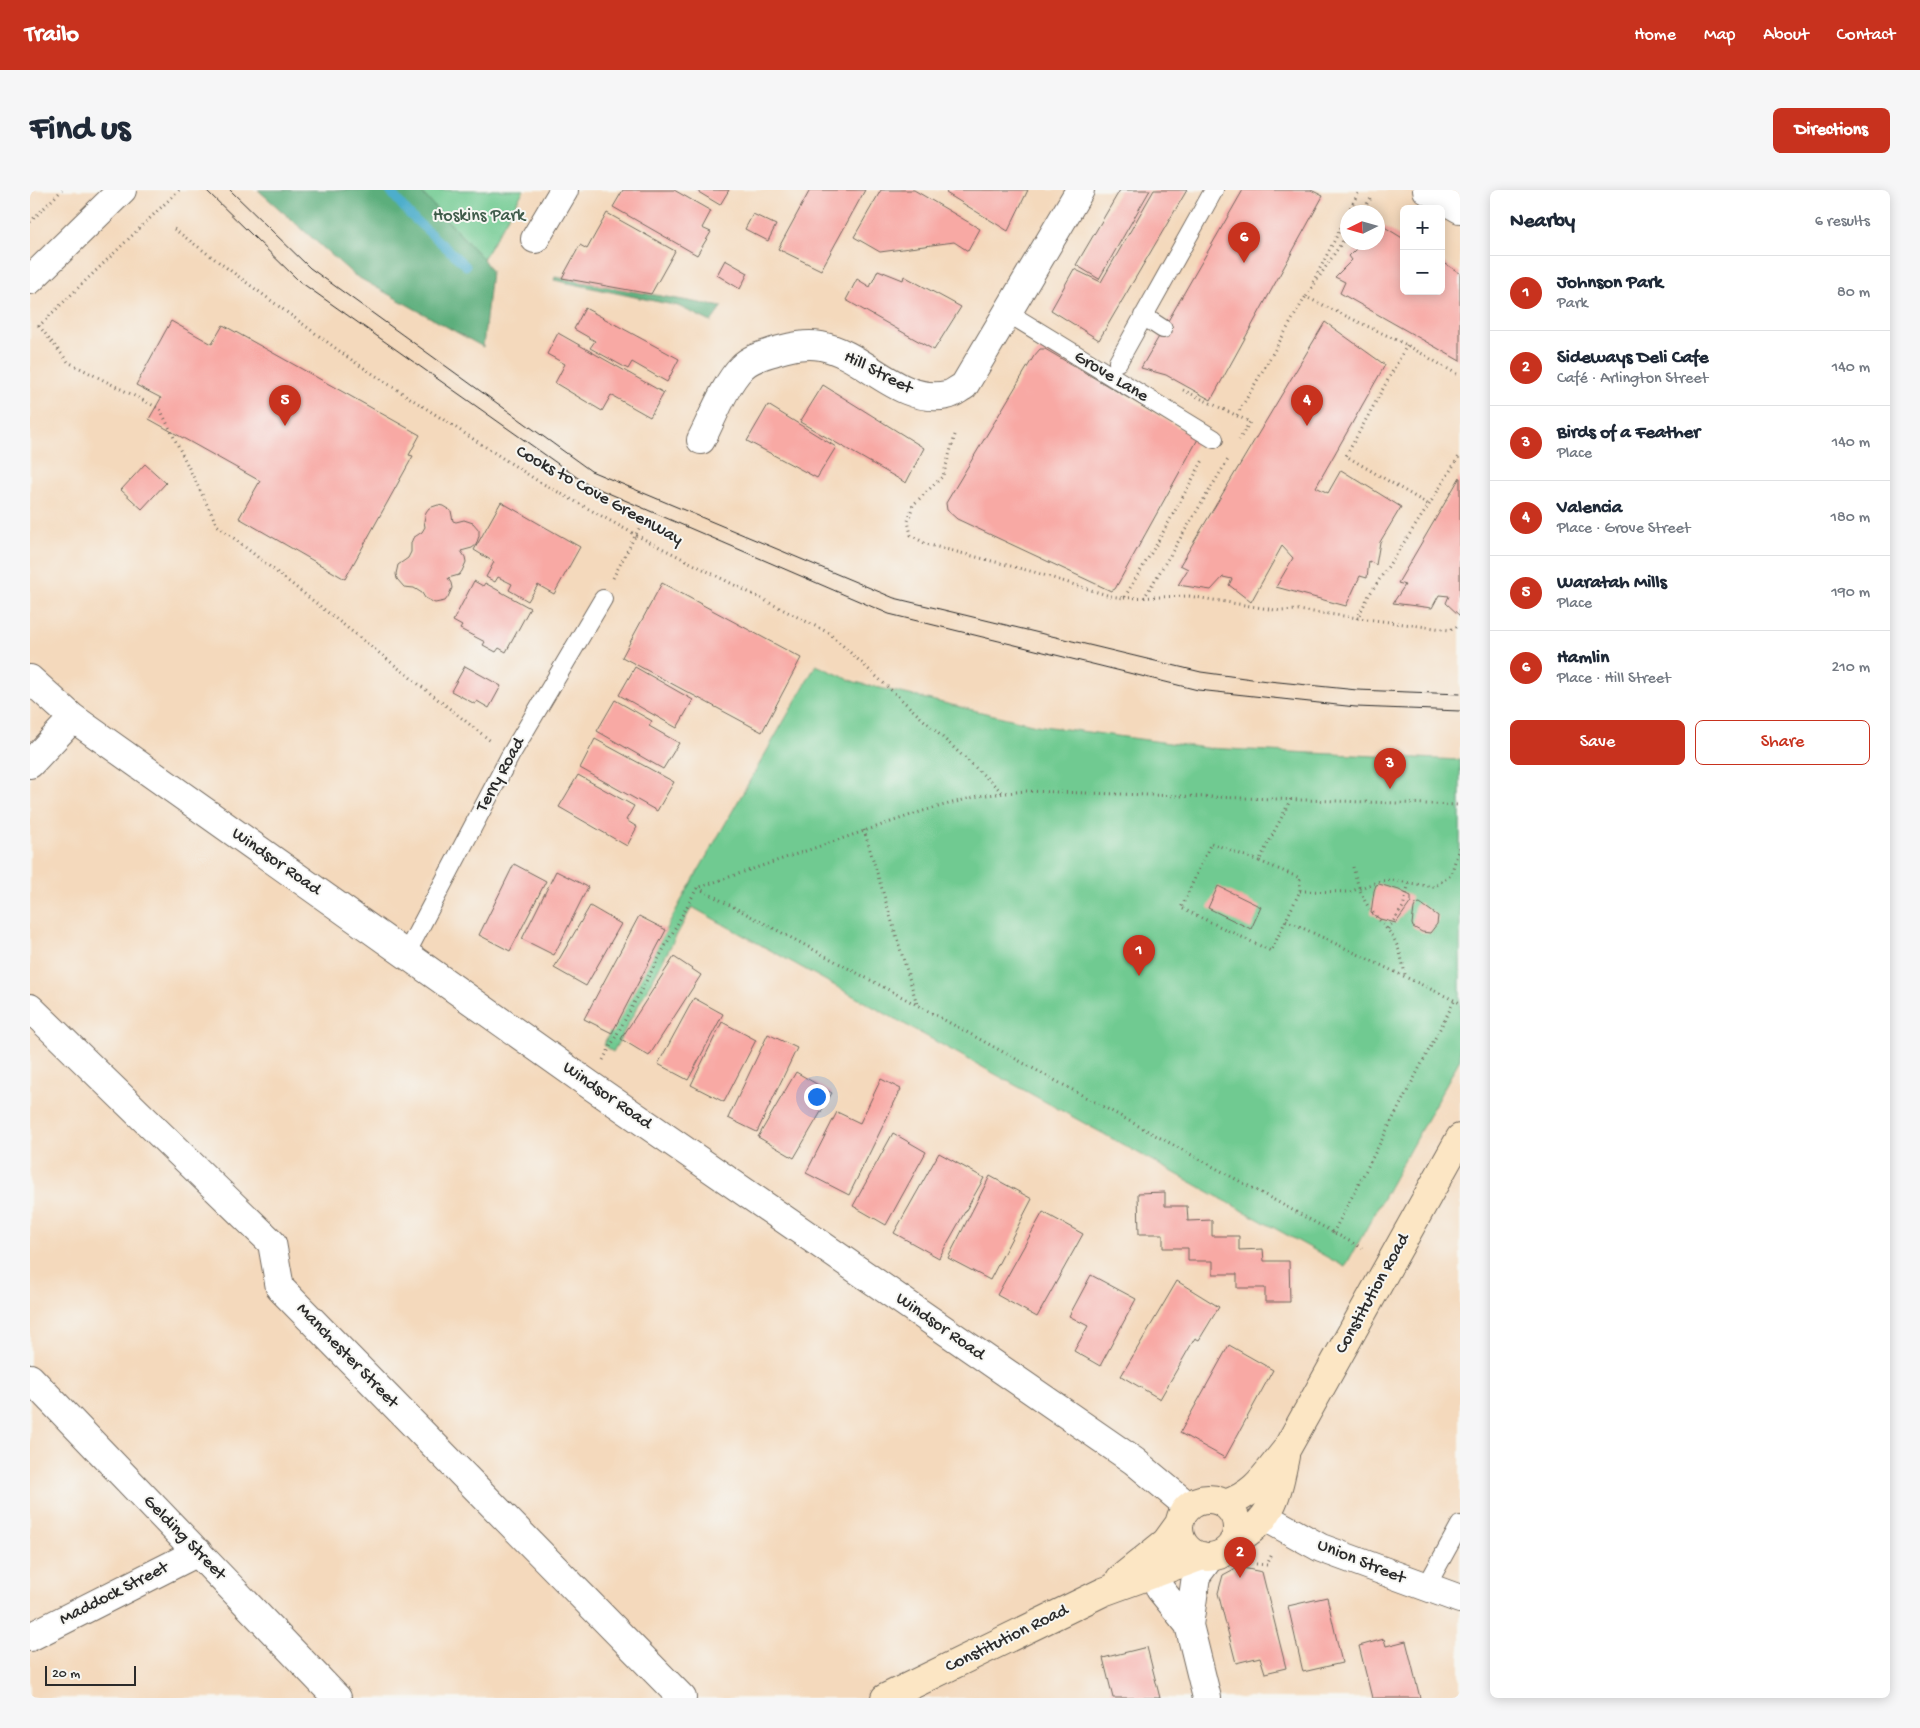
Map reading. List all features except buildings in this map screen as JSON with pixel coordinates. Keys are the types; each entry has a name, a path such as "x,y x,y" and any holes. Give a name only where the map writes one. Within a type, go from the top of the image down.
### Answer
{"street":[{"path":"30,280 122,190"},
{"path":"535,239 564,190"},
{"name":"Hill Street","path":"700,440 732,380 742,366 757,357 806,344 823,346 838,352 914,393 930,397 949,395 964,386 1080,190"},
{"path":"1427,190 1460,209"},
{"name":"Windsor Road","path":"30,679 73,718 590,1085 1134,1461 1184,1515"},
{"path":"30,764 73,718"},
{"name":"Manchester Street","path":"30,1008 272,1243 280,1288 682,1698"},
{"name":"Constitution Road","path":"1225,1504 1245,1496 1254,1489 1286,1450 1460,1138"},
{"name":"Gelding Street","path":"30,1378 337,1698"},
{"name":"Constitution Road","path":"1233,1542 1251,1531 1265,1517 1274,1500 1286,1450"},
{"path":"1213,1499 1225,1504 1231,1510 1237,1526 1233,1542 1223,1552 1206,1557 1188,1548 1180,1533 1184,1515 1200,1500 1213,1499"},
{"name":"Constitution Road","path":"1153,1565 1184,1515"},
{"name":"Union Street","path":"1265,1517 1321,1548 1460,1599"},
{"name":"Maddock Street","path":"30,1637 198,1552"},
{"path":"1206,1557 1196,1576 1189,1625 1207,1698"},
{"name":"Constitution Road","path":"885,1698 1103,1592 1153,1565 1206,1557"},
{"path":"1153,1565 1160,1589 1189,1625"}],"lane":[{"path":"1118,362 1214,190"},
{"name":"Grove Lane","path":"1008,313 1214,439"},
{"path":"1143,316 1163,329"},
{"name":"Terry Road","path":"406,954 510,756 603,599"},
{"path":"1426,1587 1460,1525"}],"path":[{"path":"30,222 62,190"},
{"path":"178,190 39,326 68,362 160,409 217,525 510,756"},
{"path":"1352,205 1360,190"},
{"path":"1366,205 1372,197"},
{"name":"Cooks to Cove GreenWay","path":"174,228 353,361 538,481 636,535 830,633 1003,792"},
{"path":"1238,443 1250,422 1237,415 1306,296 1340,229"},
{"path":"1306,296 1340,245"},
{"path":"1306,296 1407,345 1460,376"},
{"path":"1407,345 1346,456 1429,505"},
{"path":"955,435 942,476 913,505 908,521 911,535 926,544 1034,572 1110,596 1124,598 1189,596 1280,611 1298,610 1450,630 1460,625"},
{"path":"1124,598 1191,483 1214,439"},
{"path":"1144,598 1231,455"},
{"path":"1357,618 1369,595 1460,455"},
{"path":"603,599 643,521"},
{"path":"590,1085 697,888 864,830 952,802 1003,792 1048,791 1460,804"},
{"path":"1259,861 1291,799"},
{"path":"864,830 917,1005"},
{"path":"1212,843 1300,878 1300,891 1271,950 1181,908 1212,843"},
{"path":"1300,891 1349,892 1380,881 1392,880 1434,887 1451,875 1460,844"},
{"path":"1353,867 1359,889 1371,910 1388,929 1400,953 1405,975"},
{"path":"1388,929 1403,907 1409,882"},
{"path":"697,888 917,1005 1362,1248"},
{"path":"1286,920 1405,975 1460,1003"},
{"path":"1333,1233 1454,1000"}],"green space":[{"path":"258,190 419,190 483,259 491,271 483,347 354,275"},
{"name":"Hoskins Park","path":"419,190 524,190 483,259"},
{"path":"555,277 722,307 711,322 678,306 554,280"},
{"path":"816,665 855,682 1036,725 1206,748 1460,760 1460,1059 1345,1267 692,907 613,1052 603,1045 681,901"}],"waterway":[{"path":"389,190 410,215 466,266"}],"tram line":[{"path":"206,190 299,281 585,483 889,614 1198,690 1356,707 1460,711"},
{"path":"230,190 310,268 591,471 894,598 1201,672 1357,690 1460,694"}],"place":[{"name":"Hamlin","path":"1244,263"},
{"name":"Waratah Mills","path":"285,426"},
{"name":"Valencia","path":"1307,426"},
{"name":"Birds of a Feather","path":"1390,789"},
{"name":"Johnson Park","path":"1139,976"},
{"name":"Sideways Deli Cafe","path":"1240,1578"}]}
